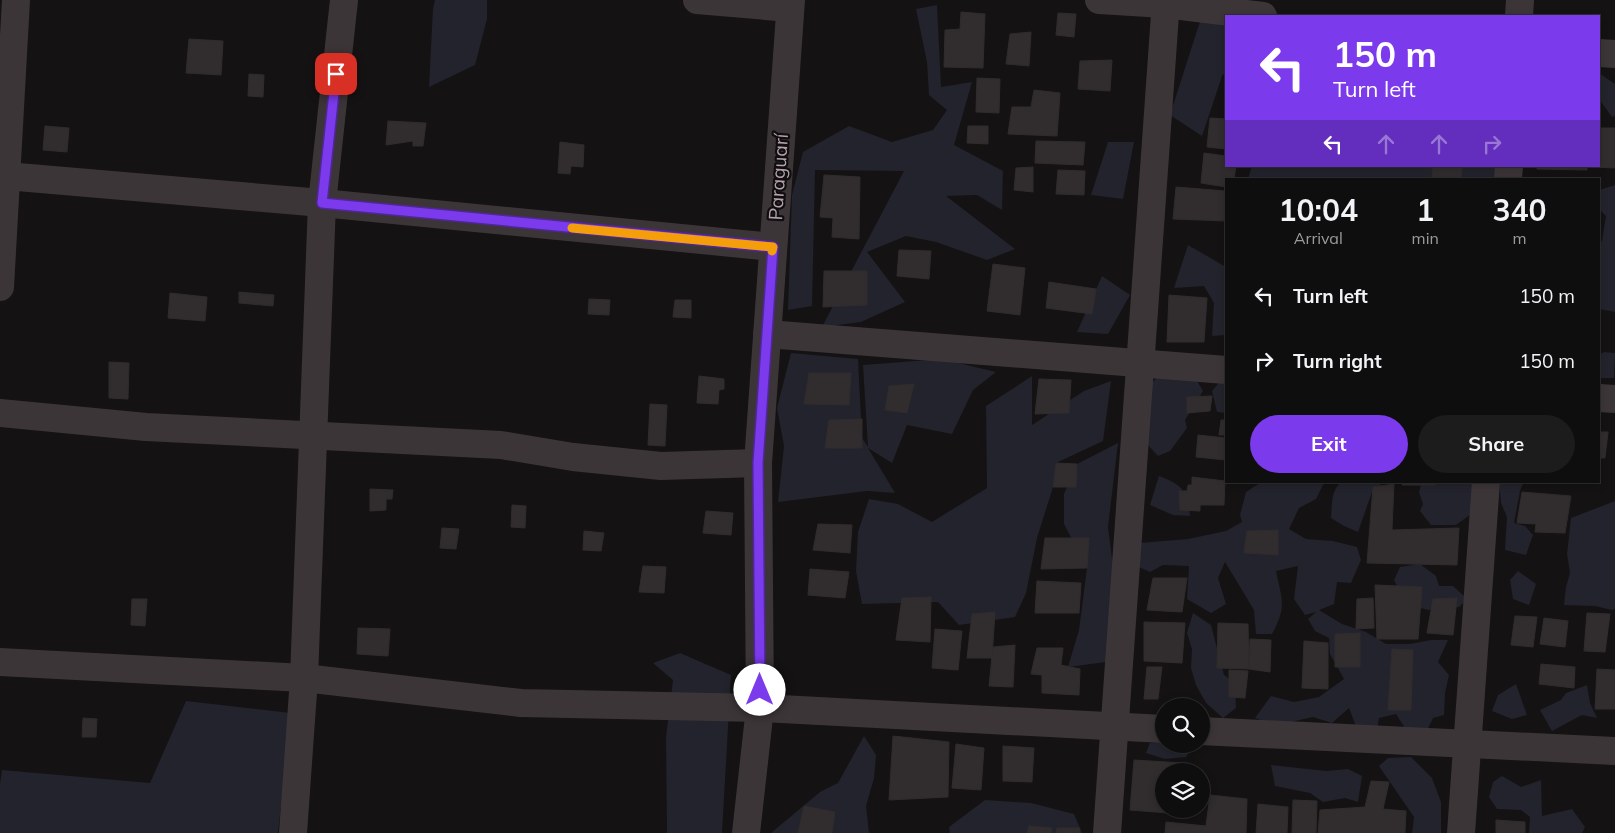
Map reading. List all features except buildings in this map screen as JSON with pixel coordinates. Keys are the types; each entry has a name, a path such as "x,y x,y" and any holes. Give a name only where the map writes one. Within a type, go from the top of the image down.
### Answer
{"street":[{"path":"0,287 16,0"},
{"path":"293,833 304,678 322,203 344,0"},
{"path":"697,0 791,4"},
{"path":"1099,0 1166,2 1256,15"},
{"path":"1519,15 1520,0"},
{"path":"1107,833 1166,2"},
{"name":"Paraguarí","path":"746,833 760,708 758,463 791,4"},
{"path":"1600,53 1615,54"},
{"path":"6,176 322,203 773,247"},
{"path":"767,334 1225,370"},
{"path":"1600,398 1615,399"},
{"path":"0,413 146,427 501,445 573,457 661,466 758,463"},
{"path":"1461,833 1486,483"},
{"path":"0,662 304,678 521,703 760,708 1155,728"},
{"path":"1210,731 1615,751"}],"shaded area":[{"path":"435,0 487,0 487,19 475,65 429,87 433,9"},
{"path":"937,5 941,87 972,82 954,145 1003,171 1002,210 977,195 946,196 1015,249 987,260 936,242 906,236 867,252 905,302 861,322 822,327 904,171 815,170 812,306 788,310 792,195 803,152 849,126 892,142 933,130 947,110 929,95 927,62 916,9"},
{"path":"1202,15 1225,23 1225,72 1222,76 1202,136 1170,115"},
{"path":"1600,74 1615,84 1615,116 1612,117 1600,100"},
{"path":"1108,142 1134,142 1123,199 1091,195"},
{"path":"1252,167 1495,167 1496,178 1248,178"},
{"path":"1615,185 1615,312 1600,309 1600,243 1602,241 1606,216 1600,210 1600,190"},
{"path":"1188,245 1225,266 1225,335 1212,336 1214,303 1204,286 1174,288"},
{"path":"1102,276 1130,295 1108,334 1077,332"},
{"path":"1604,352 1615,353 1614,378 1600,378 1600,354"},
{"path":"791,353 858,359 862,438 868,447 863,365 942,359 996,372 973,390 952,434 907,425 892,463 868,448 895,493 867,491 778,502 784,446 777,408"},
{"path":"1161,373 1194,376 1203,391 1185,420 1187,428 1170,451 1158,456 1140,436 1142,394"},
{"path":"1032,376 1032,425 1084,391 1111,381 1103,441 1056,463 1053,487 1037,538 1026,593 1015,617 959,625 938,602 862,604 856,571 858,532 869,499 898,504 932,522 987,488 986,406"},
{"path":"1223,378 1225,383 1225,413 1217,412 1212,391"},
{"path":"1118,443 1108,527 1115,582 1106,662 1068,667 1079,630 1087,568 1064,524 1064,494 1077,464"},
{"path":"1159,476 1179,486 1187,500 1190,516 1173,515 1150,505"},
{"path":"1260,483 1324,483 1316,499 1299,508 1289,529 1306,539 1333,541 1357,547 1361,560 1351,583 1337,582 1334,604 1319,610 1342,624 1366,632 1386,644 1410,644 1431,640 1448,640 1438,662 1449,675 1445,693 1444,715 1433,718 1427,731 1405,728 1396,714 1379,718 1377,730 1357,729 1349,708 1332,723 1313,717 1277,725 1255,718 1271,696 1294,702 1319,697 1344,679 1330,654 1329,638 1315,631 1308,619 1316,612 1305,615 1294,599 1298,566 1276,571 1282,603 1280,617 1272,634 1256,634 1254,610 1225,562 1218,578 1226,604 1211,613 1187,599 1189,566 1163,565 1150,572 1130,563 1139,543 1188,539 1226,531 1242,522 1240,515 1246,492"},
{"path":"1340,483 1383,483 1372,492 1358,532 1331,518 1334,493"},
{"path":"1421,483 1485,483 1478,509 1456,525 1431,525 1420,511 1423,504 1419,492"},
{"path":"1499,483 1523,483 1514,523 1525,526 1533,535 1526,555 1505,550 1507,517 1501,503"},
{"path":"1615,501 1615,609 1564,605 1570,573 1567,554 1571,518"},
{"path":"1420,564 1436,576 1439,586 1453,586 1467,599 1459,607 1429,610 1407,605 1394,580 1400,567"},
{"path":"1518,571 1536,584 1529,605 1513,599 1510,580"},
{"path":"1193,613 1211,625 1224,675 1235,683 1236,708 1223,718 1210,707 1210,698 1203,698 1196,685 1191,668 1192,649 1187,633"},
{"path":"680,653 731,675 722,833 667,833 666,737 673,680 653,663"},
{"path":"1516,684 1527,715 1512,719 1492,711 1498,695"},
{"path":"1587,685 1590,703 1597,718 1582,715 1552,731 1540,710 1561,700 1566,693"},
{"path":"186,701 291,713 278,833 0,833 0,784 2,770 150,783"},
{"path":"864,736 876,755 874,778 866,806 869,833 771,833 820,792 838,783"},
{"path":"1150,743 1155,743 1155,753 1188,753 1186,757 1165,759 1146,753"},
{"path":"1411,757 1432,778 1441,802 1441,833 1412,833 1414,817 1379,766 1388,758"},
{"path":"1271,765 1326,771 1348,769 1362,776 1358,802 1345,798 1323,802 1310,793 1275,786"},
{"path":"1502,776 1521,787 1541,780 1542,816 1572,809 1585,827 1582,833 1529,833 1530,817 1521,810 1497,809 1489,797 1493,782"},
{"path":"985,800 1031,803 1074,814 1082,833 950,833 949,827"}],"slow traffic":[{"path":"572,228 773,247 772,251"}],"route":[{"path":"336,74 322,203 773,247 758,463 760,690"}]}
